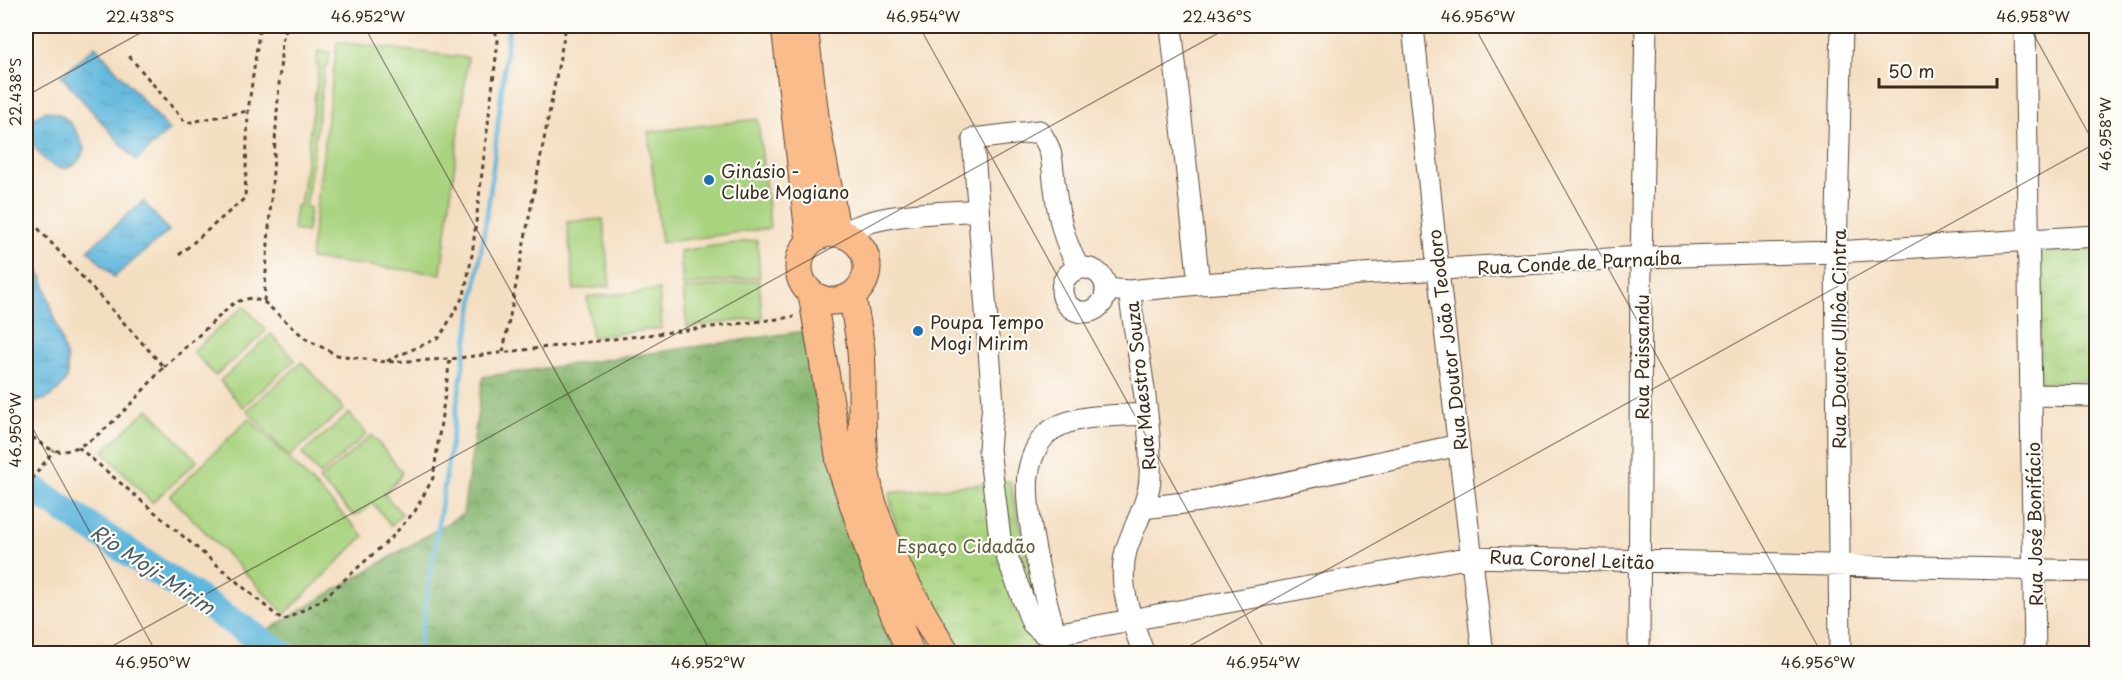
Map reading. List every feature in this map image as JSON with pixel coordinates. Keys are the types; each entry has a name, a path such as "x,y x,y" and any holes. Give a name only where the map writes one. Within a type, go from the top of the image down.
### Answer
{"main road":[{"path":"785,26 810,242 800,263 800,274 812,294 841,468 875,568 911,654"},
{"path":"804,26 816,124 840,234"},
{"path":"810,242 827,233 840,234 855,240 863,250 867,262 867,275 861,287 852,296 832,301 812,294"},
{"path":"852,296 861,351 861,427 867,481 885,536 914,601 947,654"}],"street":[{"path":"1171,26 1199,284"},
{"name":"Rua Doutor João Teodoro","path":"1413,26 1438,270 1483,654"},
{"name":"Rua Paissandu","path":"1639,654 1641,257 1646,26"},
{"name":"Rua Doutor Ulhôa Cintra","path":"1840,654 1836,252 1842,26"},
{"name":"Rua José Bonifácio","path":"2025,26 2036,654"},
{"path":"1055,634 1043,633 1032,623 1000,538 989,449 993,403 973,139 1039,131 1050,145 1057,201 1070,253 1078,268"},
{"path":"840,234 855,226 873,221 977,210"},
{"name":"Rua Conde de Parnaíba","path":"1106,289 1129,291 1199,284 1641,257 1836,252 2097,236"},
{"path":"1078,268 1093,269 1100,274 1106,289 1104,301 1093,311 1079,312 1072,309 1063,298 1063,283 1066,277 1078,268"},
{"name":"Rua Maestro Souza","path":"1129,291 1145,414 1150,480 1143,508 1126,553 1124,580 1131,618 1144,654"},
{"path":"2032,395 2097,396"},
{"path":"1062,654 1055,634 1032,531 1028,476 1032,457 1042,438 1054,428 1073,421 1145,414"},
{"path":"1143,508 1200,501 1459,444"},
{"name":"Rua Coronel Leitão","path":"1055,634 1131,618 1471,557 2097,571"}],"path":[{"path":"26,35 37,26"},
{"path":"178,255 245,198 248,111 260,26"},
{"path":"264,302 282,41 287,26"},
{"path":"386,362 440,337 464,295 472,255 498,41 494,26"},
{"path":"503,352 566,26"},
{"path":"129,56 186,123 248,111"},
{"path":"26,215 164,367"},
{"path":"26,432 54,450 78,447 97,437 164,367 235,303 251,298 264,302 306,339 337,356 386,362 450,359 797,316"},
{"path":"78,447 283,621 323,599 392,537 415,511 433,478 450,359"},
{"path":"26,487 54,450"}],"green space":[{"path":"337,42 468,58 441,274 310,259"},
{"path":"318,51 330,52 328,66 325,66 306,207 310,208 307,232 293,230 296,206 300,206 319,65 316,65"},
{"name":"Ginásio - Clube Mogiano","path":"758,119 770,228 661,243 648,132"},
{"path":"603,219 610,286 574,290 567,222"},
{"path":"757,240 760,277 683,286 680,251"},
{"path":"2096,248 2096,380 2040,383 2039,252"},
{"path":"759,280 762,318 687,327 683,290"},
{"path":"659,290 662,328 592,337 587,297"},
{"path":"244,306 266,331 215,376 193,351"},
{"path":"805,331 904,654 243,654 256,637 463,514 483,377"},
{"path":"271,334 295,360 243,407 220,381"},
{"path":"302,362 344,409 289,457 247,410"},
{"path":"148,409 197,461 152,503 103,451"},
{"path":"349,413 367,434 320,475 302,454"},
{"path":"249,418 364,536 285,614 170,496"},
{"path":"372,435 402,472 398,480 384,494 402,514 391,526 373,503 354,516 319,480"},
{"name":"Espaço Cidadão","path":"1010,481 1045,630 1054,653 963,653 937,618 906,557 889,493"}],"water":[{"path":"95,46 169,130 136,161 61,76"},
{"path":"47,111 66,119 78,136 84,149 75,164 64,168 52,165 41,156 33,144 30,131 34,119"},
{"path":"143,201 169,231 114,277 88,250"},
{"path":"26,258 42,276 67,359 67,378 59,390 46,399 34,402 26,399"}],"waterway":[{"path":"418,654 490,194 509,26"},
{"name":"Rio Moji-Mirim","path":"26,484 281,654"}],"place":[{"name":"Ginásio - Clube Mogiano","path":"709,180"},
{"name":"Poupa Tempo Mogi Mirim","path":"918,331"}]}
